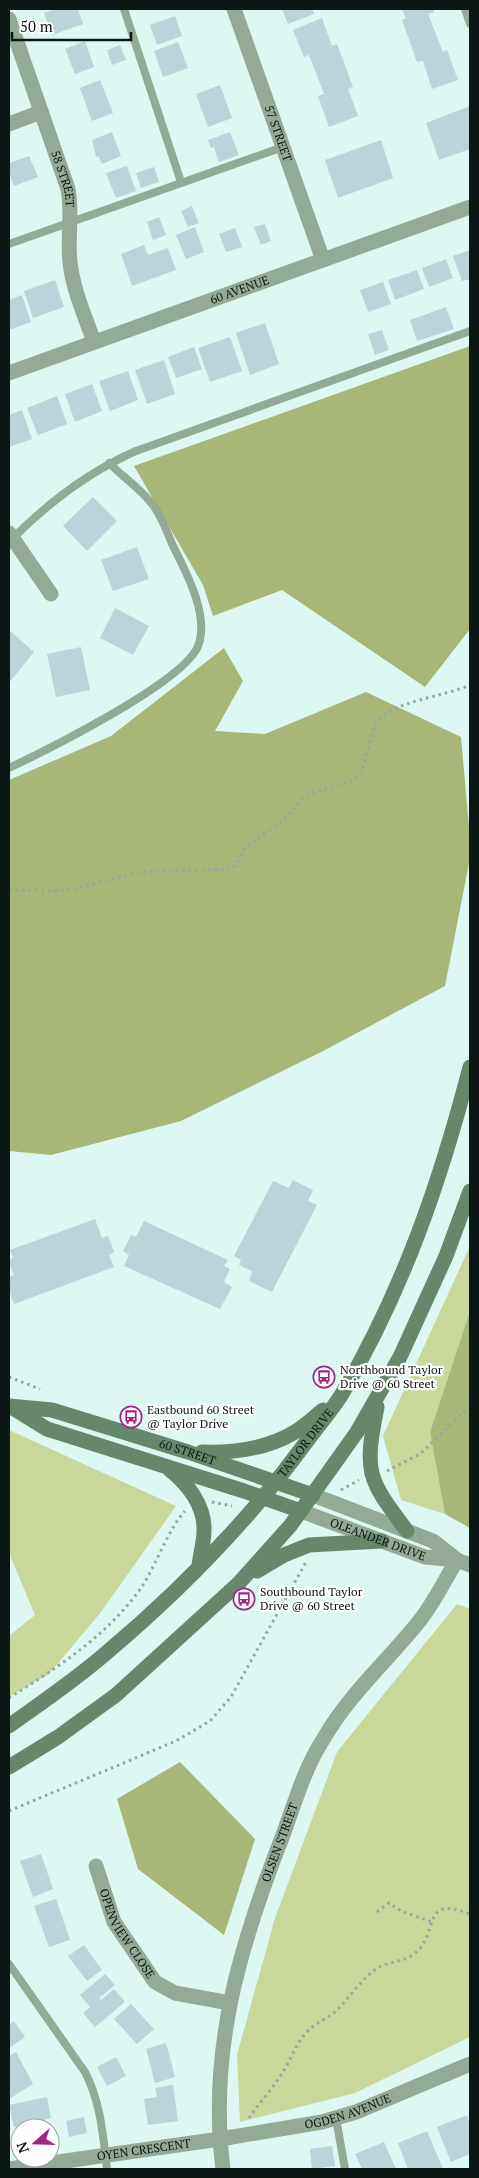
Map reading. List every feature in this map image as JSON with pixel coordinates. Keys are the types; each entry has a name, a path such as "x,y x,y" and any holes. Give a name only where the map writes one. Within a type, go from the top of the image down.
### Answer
{"main road":[{"name":"TAYLOR DRIVE","path":"9,1726 105,1655 199,1566 264,1498 340,1396 380,1323 411,1257 450,1145 470,1067"},
{"path":"9,1767 58,1737 116,1695 239,1583 301,1511 379,1397 423,1311 470,1191"},
{"path":"188,1452 240,1451 275,1442 296,1431 340,1396"},
{"path":"379,1397 370,1442 369,1465 378,1491 407,1531"},
{"name":"60 STREET","path":"9,1406 52,1410 188,1452 313,1495"},
{"name":"60 STREET","path":"9,1406 47,1429 301,1511"},
{"path":"164,1466 183,1481 199,1505 205,1530 199,1566"},
{"path":"239,1583 272,1561 297,1549 324,1544 382,1541"}],"street":[{"name":"57 STREET","path":"234,9 322,260"},
{"name":"58 STREET","path":"9,19 68,189 72,222 70,260 72,276 94,342"},
{"path":"9,124 41,112"},
{"name":"60 AVENUE","path":"9,373 470,207"},
{"path":"10,536 51,594"},
{"name":"OLEANDER DRIVE","path":"313,1495 433,1540 463,1562"},
{"name":"OLEANDER DRIVE","path":"301,1511 425,1557 463,1562"},
{"name":"OLSEN STREET","path":"223,2169 218,2087 230,2003 246,1934 315,1753 346,1705 425,1614 463,1562"},
{"name":"OPENVIEW CLOSE","path":"96,1866 114,1922 155,1982 175,1993 230,2003"},
{"name":"OGDEN AVENUE","path":"220,2139 308,2125 336,2118 470,2064"},
{"name":"OYEN CRESCENT","path":"9,2169 106,2162 220,2139"}],"lane":[{"path":"124,9 181,182"},
{"path":"465,9 470,24"},
{"path":"9,244 283,147"},
{"path":"10,536 78,482 109,463 136,451 470,331"},
{"path":"9,768 141,697 187,663 198,647 202,632 199,610 191,584 161,518 147,498 109,463"},
{"path":"9,1964 85,2072 98,2104 106,2162"},
{"path":"336,2118 345,2169"}],"path":[{"path":"9,890 57,891 73,889 142,872 232,869 244,848 283,820 306,795 350,781 360,775 376,722 380,717 392,709 446,695 470,685"},
{"path":"9,1377 40,1389"},
{"path":"382,1472 420,1454 470,1406"},
{"path":"340,1490 363,1478"},
{"path":"209,1502 215,1501 232,1506"},
{"path":"9,1698 78,1653 125,1609 142,1586 181,1516 191,1508"},
{"path":"9,1811 176,1742 210,1721 231,1697 310,1555"},
{"path":"377,1912 389,1903 401,1910 432,1922"},
{"path":"249,2118 280,2076 306,2033 338,2009 376,1969 416,1953 422,1946 438,1912 446,1908 454,1908 470,1914"}],"green space":[{"path":"470,346 470,629 425,687 282,590 213,616 203,585 134,466"},
{"path":"224,648 243,681 215,731 265,734 366,692 461,737 470,858 445,986 325,1050 181,1121 51,1155 9,1151 9,780 111,736"},
{"path":"470,1246 470,1311 430,1432 445,1514 401,1500 383,1436"},
{"path":"470,1311 470,1528 445,1514 430,1432"},
{"path":"9,1430 176,1506 101,1612 49,1674 9,1697 9,1636 35,1615 9,1553"},
{"path":"457,1604 470,1609 470,2037 355,2093 240,2122 237,2055 275,1918 337,1752"},
{"path":"180,1762 255,1839 224,1935 138,1869 117,1799"}],"building":[{"path":"55,9 78,9 83,24 52,35 44,13"},
{"path":"282,9 312,9 314,14 288,24"},
{"path":"402,9 433,9 434,12 428,14 443,52 447,50 458,80 432,89 423,61 417,62 402,20 406,18"},
{"path":"175,16 182,36 157,45 150,25"},
{"path":"322,18 332,46 337,44 353,87 348,89 358,116 329,127 318,96 324,94 309,55 304,57 293,30"},
{"path":"85,41 94,67 75,74 65,49"},
{"path":"178,42 188,68 163,77 154,51"},
{"path":"120,45 126,60 112,65 107,50"},
{"path":"100,80 113,113 92,121 80,88"},
{"path":"220,85 232,118 208,127 196,94"},
{"path":"470,106 470,149 439,160 426,123"},
{"path":"112,132 121,156 102,164 98,156 96,157 92,140"},
{"path":"230,132 239,155 219,162 214,147 211,148 208,140"},
{"path":"381,140 393,178 338,198 325,160"},
{"path":"29,156 38,177 14,186 9,172 9,163"},
{"path":"127,166 136,191 116,198 106,173"},
{"path":"154,167 159,182 141,188 136,173"},
{"path":"192,206 199,223 188,227 181,211"},
{"path":"159,217 166,235 153,240 147,222"},
{"path":"265,224 271,241 261,245 254,227"},
{"path":"195,227 204,252 186,259 176,235"},
{"path":"235,228 242,247 226,252 219,234"},
{"path":"144,245 148,255 168,248 176,270 132,286 121,254"},
{"path":"470,250 470,279 462,281 453,256"},
{"path":"446,259 453,278 429,287 422,268"},
{"path":"417,270 424,289 395,300 388,280"},
{"path":"55,280 64,307 33,318 24,291"},
{"path":"383,282 391,304 368,312 360,290"},
{"path":"22,295 31,322 9,330 9,300"},
{"path":"446,307 454,329 417,341 410,320"},
{"path":"265,323 279,364 250,375 236,333"},
{"path":"382,330 389,350 375,355 368,334"},
{"path":"230,337 242,371 210,382 198,348"},
{"path":"194,347 202,369 176,378 168,357"},
{"path":"164,360 175,394 147,404 135,370"},
{"path":"128,371 138,400 110,411 99,381"},
{"path":"92,384 102,411 75,422 65,394"},
{"path":"57,396 67,424 38,435 27,408"},
{"path":"22,410 32,439 9,447 9,415"},
{"path":"93,497 117,521 87,551 63,526"},
{"path":"137,547 149,579 113,591 101,560"},
{"path":"115,608 149,626 133,655 100,638"},
{"path":"9,630 34,652 9,683"},
{"path":"81,647 90,690 56,697 47,654"},
{"path":"293,1180 313,1190 308,1201 317,1205 272,1292 249,1281 252,1271 239,1265 241,1260 234,1256 273,1181 289,1188"},
{"path":"95,1219 102,1238 108,1236 114,1252 109,1255 114,1267 14,1304 9,1290 9,1277 14,1275 9,1263 9,1260 13,1258 10,1250"},
{"path":"144,1221 228,1260 224,1266 230,1269 224,1282 232,1287 220,1309 124,1266 129,1255 123,1251 131,1235 136,1237"},
{"path":"41,1854 53,1889 33,1897 20,1861"},
{"path":"56,1899 70,1940 49,1947 34,1906"},
{"path":"84,1945 102,1970 87,1981 68,1956"},
{"path":"105,1974 115,1985 99,1998 101,2000 114,1989 125,2002 95,2027 83,2013 90,2007 80,1995"},
{"path":"131,2004 154,2029 137,2044 114,2019"},
{"path":"14,2021 25,2037 9,2048 9,2025"},
{"path":"166,2043 175,2077 155,2083 146,2049"},
{"path":"16,2052 33,2084 9,2099 9,2056"},
{"path":"116,2057 126,2076 107,2086 97,2067"},
{"path":"173,2085 178,2121 148,2125 144,2099 157,2097 155,2088"},
{"path":"47,2097 51,2118 12,2118 9,2105"},
{"path":"467,2115 470,2124 470,2154 451,2162 437,2127"},
{"path":"84,2117 87,2133 69,2137 66,2121"},
{"path":"427,2131 443,2169 408,2169 398,2143"},
{"path":"384,2142 396,2169 362,2169 355,2154"},
{"path":"332,2146 335,2166 312,2169 310,2149"}],"place":[{"name":"Northbound Taylor Drive @ 60 Street","path":"324,1377"},
{"name":"Eastbound 60 Street @ Taylor Drive","path":"131,1417"},
{"name":"Southbound Taylor Drive @ 60 Street","path":"244,1599"}]}
